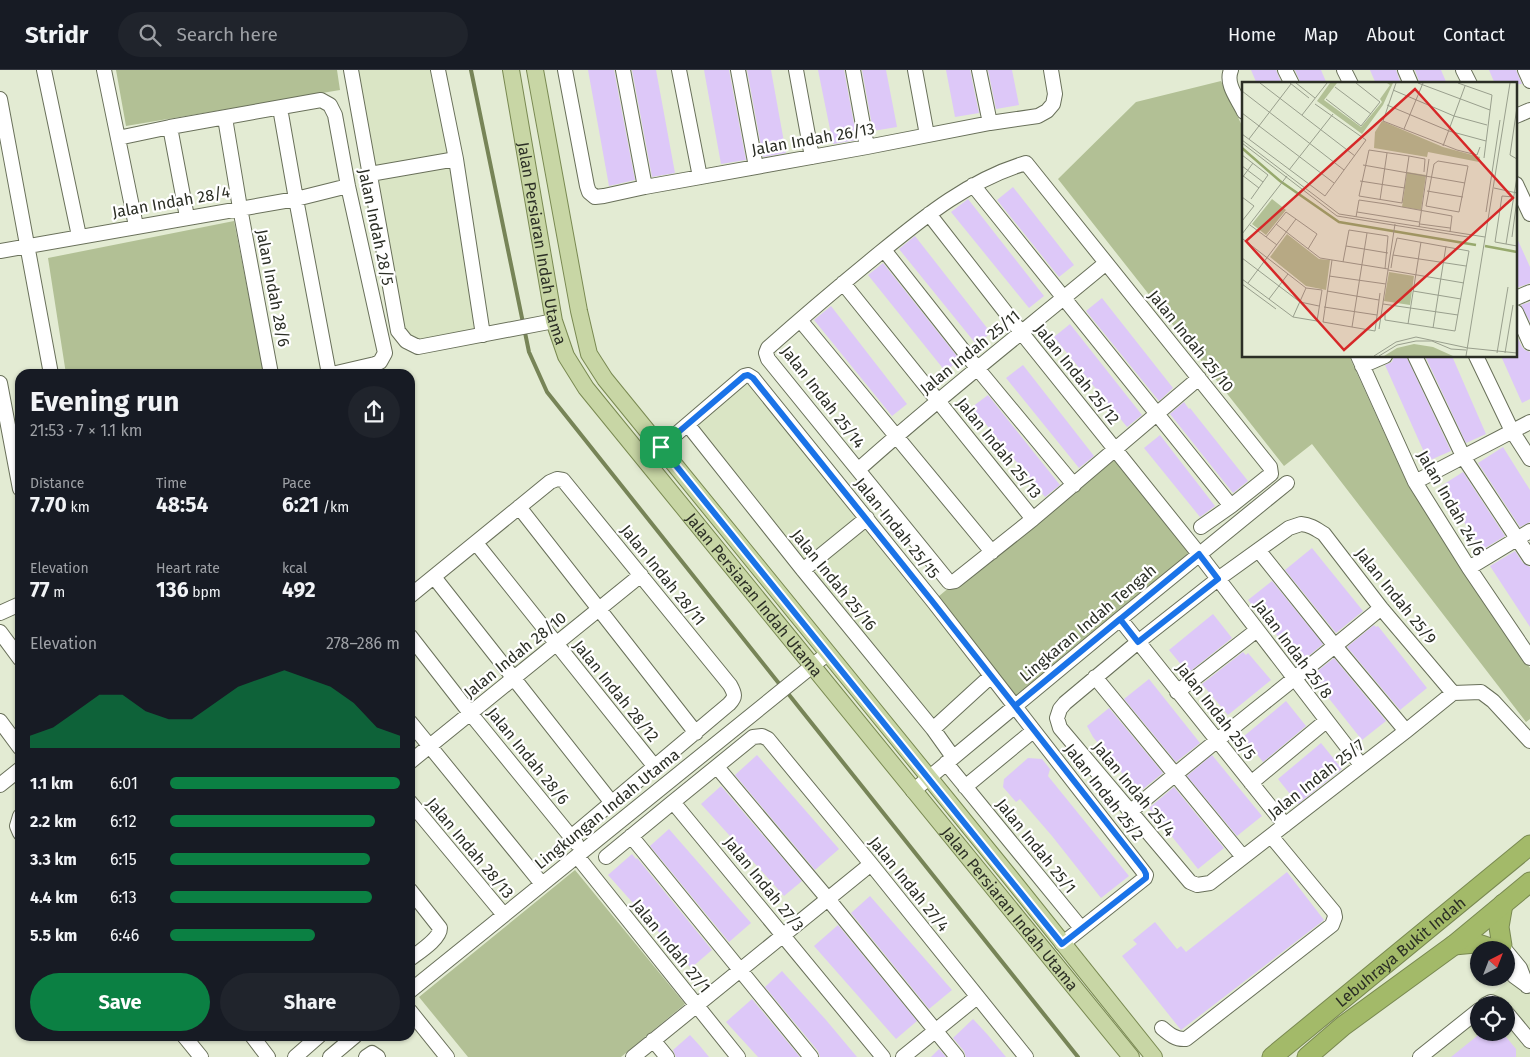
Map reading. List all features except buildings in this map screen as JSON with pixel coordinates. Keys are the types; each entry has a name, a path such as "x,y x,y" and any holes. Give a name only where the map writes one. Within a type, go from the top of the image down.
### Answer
{"highway":[{"name":"Lebuhraya Bukit Indah","path":"1272,1057 1530,845"},
{"path":"1440,919 1461,917 1476,923 1476,904 1486,881"},
{"name":"Lebuhraya Bukit Indah","path":"1307,1057 1343,1026 1454,946 1476,923 1530,882"},
{"path":"1499,941 1499,927 1503,904"},
{"path":"1454,946 1470,945"}],"main road":[{"name":"Jalan Persiaran Indah Utama","path":"511,70 554,321 566,356 586,388 1131,1057"},
{"name":"Jalan Persiaran Indah Utama","path":"534,70 589,354 604,380 661,447 1154,1057"}],"street":[{"path":"44,70 79,236"},
{"path":"104,70 136,226"},
{"path":"351,70 398,331 406,341 418,347 554,321"},
{"path":"438,70 456,159 483,335"},
{"name":"Jalan Indah 26/13","path":"565,70 587,186 589,192 595,197 990,123 1038,116 1054,104 1055,94 1051,70"},
{"path":"623,70 644,187"},
{"path":"679,70 700,178"},
{"path":"738,70 756,167"},
{"path":"796,70 812,157"},
{"path":"853,70 867,147"},
{"path":"915,70 927,135"},
{"path":"979,70 990,123"},
{"path":"1231,70 1229,83 1242,108"},
{"path":"1285,70 1291,82"},
{"path":"1344,70 1350,82"},
{"path":"1405,70 1410,82"},
{"path":"1464,70 1469,82"},
{"path":"1525,70 1530,82"},
{"path":"0,99 50,369"},
{"name":"Jalan Indah 28/5","path":"280,108 321,100 330,105 335,115 348,186 385,353 383,358 375,364 353,369"},
{"path":"118,138 280,108 330,369"},
{"path":"1518,115 1530,110"},
{"name":"Jalan Indah 28/6","path":"224,118 270,369"},
{"path":"170,127 187,218"},
{"path":"370,174 456,159"},
{"name":"Jalan Indah 25/14","path":"992,552 955,581 950,582 768,359 766,353 768,348 843,283 923,218 973,185 1006,169 1026,163"},
{"name":"Jalan Indah 25/10","path":"1026,163 1270,467 1271,474 1201,527"},
{"path":"973,185 1231,506"},
{"name":"Jalan Indah 28/4","path":"0,251 296,198 348,186"},
{"path":"1518,188 1530,214"},
{"name":"Jalan Indah 25/12","path":"930,214 1021,332 1199,554"},
{"path":"884,250 977,368 1074,485"},
{"name":"Jalan Indah 25/11","path":"858,470 895,436 1106,263"},
{"name":"Jalan Indah 25/13","path":"843,283 1033,519"},
{"path":"1518,297 1530,292"},
{"path":"1518,316 1530,343"},
{"path":"800,320 992,552 1116,450 1199,378"},
{"path":"1360,361 1375,358"},
{"path":"1416,358 1464,458 1530,558"},
{"path":"1477,358 1512,431 1530,459"},
{"name":"Jalan Indah 24/6","path":"1360,361 1415,482 1469,568 1530,658"},
{"name":"Jalan Indah 25/15","path":"688,425 744,376 748,375 753,378 1015,706"},
{"path":"0,383 15,461"},
{"path":"1415,482 1530,422"},
{"path":"661,447 688,425"},
{"name":"Jalan Indah 25/16","path":"688,425 932,729 949,760"},
{"name":"Jalan Indah 28/11","path":"519,507 550,482 556,479 563,480 730,686 735,694 734,699 696,733"},
{"name":"Lingkaran Indah Tengah","path":"913,791 1287,483"},
{"path":"415,592 519,507 696,733 572,836"},
{"path":"803,570 866,518"},
{"name":"Jalan Indah 25/9","path":"1260,551 1289,528 1301,524 1309,525 1324,534 1381,608 1453,693"},
{"path":"1469,568 1530,531"},
{"name":"Jalan Indah 28/12","path":"476,543 655,767"},
{"path":"1243,857 1095,677 1218,579 1260,551 1335,646 1406,731"},
{"name":"Jalan Indah 25/8","path":"1199,554 1361,765"},
{"name":"Jalan Indah 28/10","path":"415,758 641,576"},
{"path":"434,577 612,803"},
{"path":"0,613 15,606"},
{"path":"1130,811 1381,608"},
{"name":"Jalan Indah 25/5","path":"1120,619 1285,825"},
{"path":"1177,692 1257,630"},
{"path":"0,632 15,652"},
{"name":"Jalan Indah 28/6","path":"415,642 470,713 572,836 580,854"},
{"name":"Lingkungan Indah Utama","path":"415,987 827,654"},
{"path":"932,729 992,676"},
{"name":"Jalan Indah 25/4","path":"1095,677 1060,709 1057,718 1060,728 1190,882 1197,885"},
{"path":"1453,693 1481,692 1493,701 1530,741"},
{"name":"Jalan Indah 25/7","path":"1197,885 1210,883 1453,693"},
{"name":"Jalan Indah 25/2","path":"1015,706 1146,874 1146,878 1081,928"},
{"path":"1250,783 1326,721"},
{"path":"0,722 15,742"},
{"path":"415,728 542,884"},
{"path":"965,787 1033,731"},
{"name":"Jalan Indah 27/4","path":"717,766 753,737 762,736 768,739 1026,1057"},
{"name":"Jalan Indah 25/1","path":"949,760 965,787 1081,928"},
{"path":"606,857 717,766 957,1057"},
{"path":"0,785 15,773"},
{"name":"Jalan Indah 27/3","path":"673,802 883,1057"},
{"name":"Jalan Indah 28/13","path":"415,808 504,915"},
{"path":"631,836 811,1057"},
{"path":"1162,1028 1171,1036 1182,1040 1186,1039 1332,925 1335,917 1334,912 1271,836"},
{"name":"Jalan Indah 27/1","path":"580,854 738,1057"},
{"path":"633,1057 871,864"},
{"path":"415,896 440,928 440,933 415,955"},
{"path":"1476,923 1492,941"},
{"path":"1062,944 1081,928"},
{"path":"1515,963 1520,968 1529,987"},
{"path":"1515,977 1529,987"},
{"path":"903,1057 978,997"},
{"path":"415,1017 448,1057"},
{"path":"1420,1057 1470,1017"},
{"path":"1515,1023 1530,1041"},
{"path":"653,1040 667,1057"},
{"path":"188,1041 201,1057"},
{"path":"256,1041 268,1057"},
{"path":"295,1057 313,1041"},
{"path":"330,1057 349,1041"}],"shaded area":[{"path":"116,70 337,70 340,90 126,126"},
{"path":"354,70 435,70 480,332 419,344 401,329"},
{"path":"1221,81 1242,126 1242,358 1350,358 1409,487 1530,668 1530,719 1526,722 1312,444 1284,466 1058,179 1136,102"},
{"path":"234,221 263,369 65,369 48,258"},
{"path":"748,379 985,675 933,722 694,425"},
{"path":"1116,450 1199,554 1015,706 933,601"},
{"path":"575,870 685,1004 621,1057 468,1057 419,997"},
{"path":"1530,963 1530,1057 1413,1057 1470,1012 1470,1041 1515,1041 1515,996 1489,996 1502,986 1515,986 1515,975"}],"waterway":[{"path":"471,70 529,352 547,392 781,686"},
{"path":"786,691 1078,1057"}],"route":[{"path":"661,447 744,376 748,375 753,378 1015,706 1067,663 1120,619 1138,642 1218,579 1199,554 1120,619 1015,706 1144,870 1146,878 1062,944 661,447"}]}
